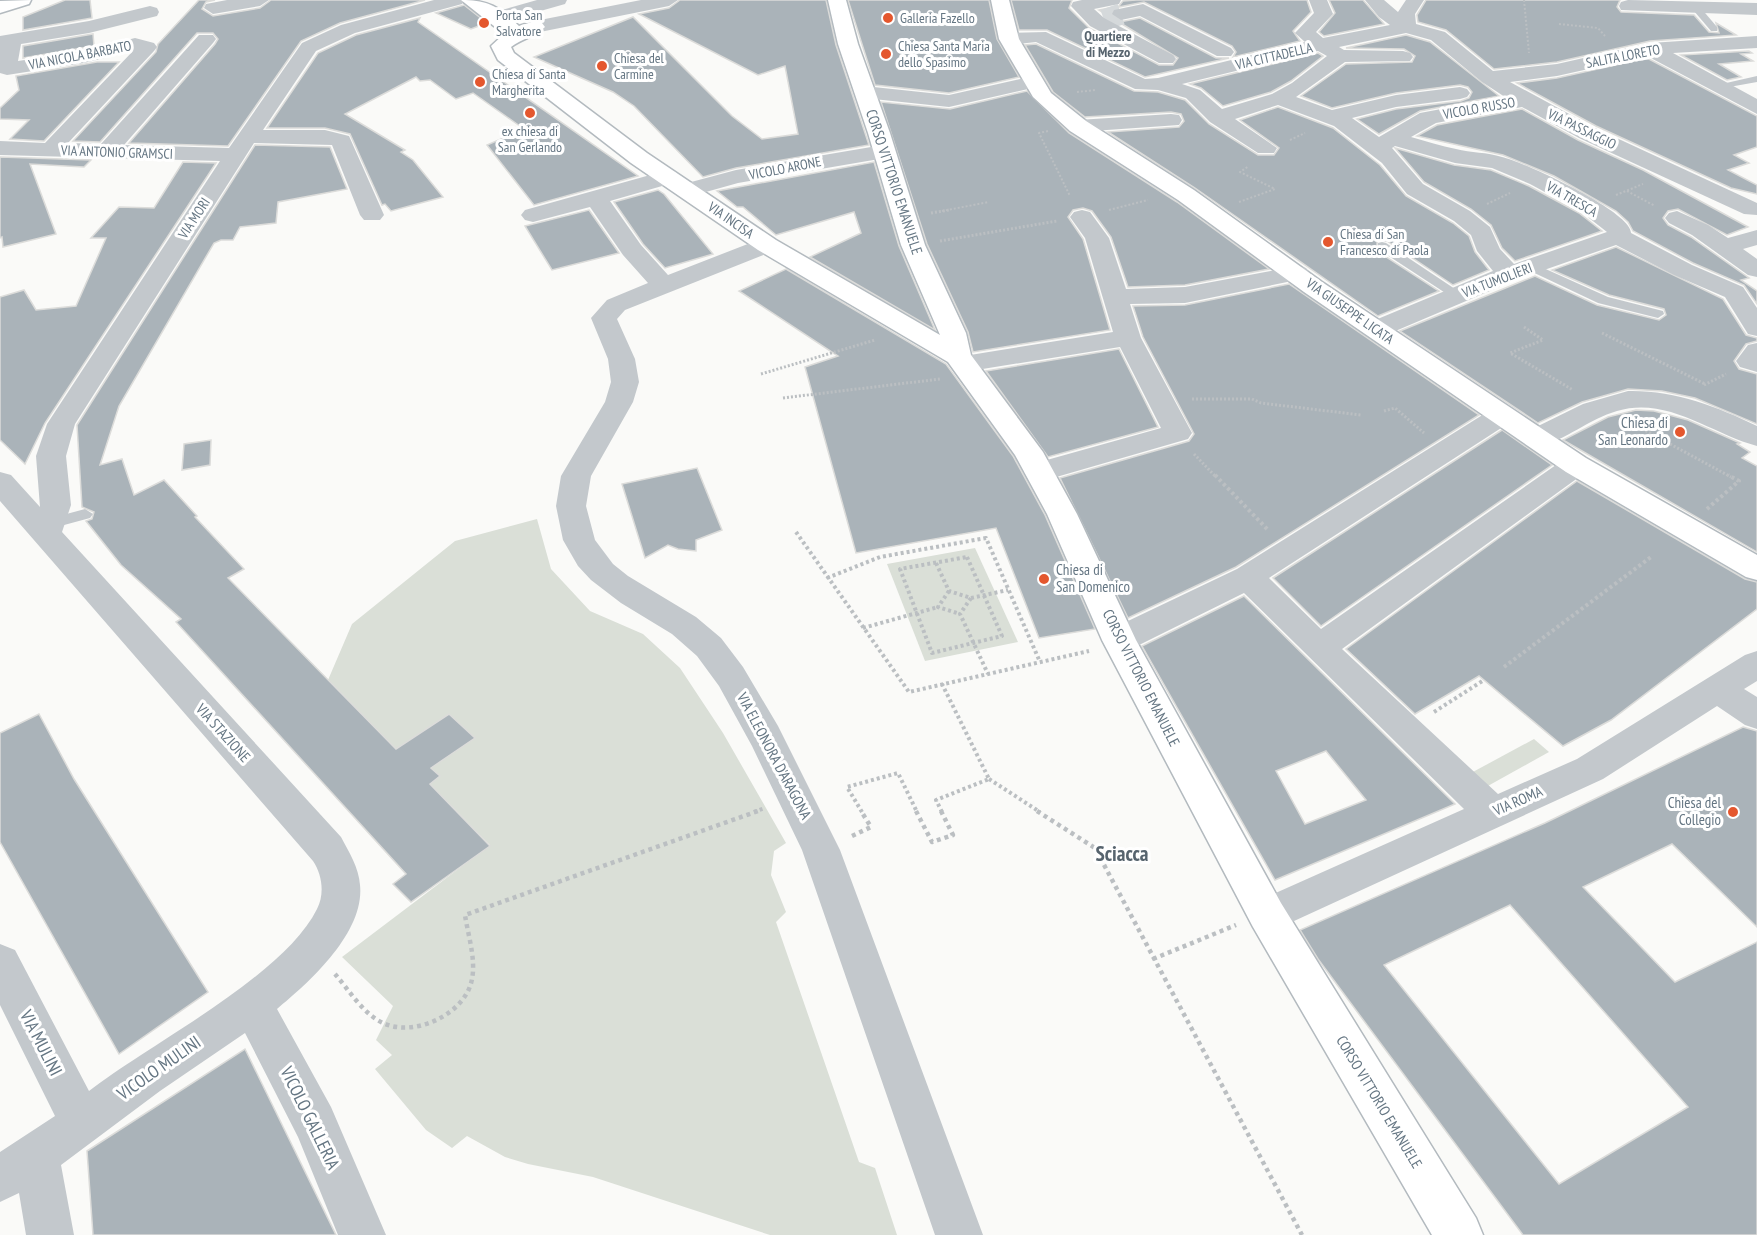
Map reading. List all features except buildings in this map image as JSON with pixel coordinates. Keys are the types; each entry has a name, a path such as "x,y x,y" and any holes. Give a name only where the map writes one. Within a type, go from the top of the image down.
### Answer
{"street":[{"path":"0,7 22,0"},
{"path":"213,8 260,0"},
{"name":"VIA MORI","path":"49,528 56,510 51,455 62,424 242,146 315,42 348,29 454,0"},
{"path":"470,0 535,27"},
{"path":"488,0 505,15 516,34 535,27 669,0"},
{"name":"CORSO VITTORIO EMANUELE","path":"837,0 908,230 953,333 964,365 1028,452 1062,514 1119,640 1267,915 1459,1235"},
{"name":"VIA GIUSEPPE LICATA","path":"1000,0 1009,39 1038,89 1078,126 1186,195 1377,330 1576,465 1757,569"},
{"path":"1318,0 1324,14 1305,33 1323,45 1403,57"},
{"path":"1374,0 1386,13 1407,27"},
{"path":"1407,27 1406,14 1415,0"},
{"path":"505,15 556,1"},
{"path":"1637,21 1700,6 1756,11"},
{"path":"1009,39 1039,36 1143,10 1224,52"},
{"path":"6,41 89,27 150,12"},
{"path":"1637,21 1718,86 1757,108"},
{"name":"SALITA LORETO","path":"1489,78 1581,64 1637,21 1757,42"},
{"path":"1093,23 1166,59"},
{"path":"1093,23 1150,85 1193,94 1218,117 1266,148"},
{"name":"VIA CITTADELLA","path":"1150,85 1267,56 1407,27"},
{"name":"VIA PASSAGGIO","path":"1407,27 1438,36 1489,78 1587,133 1753,208"},
{"name":"VIA INCISA","path":"516,34 501,46 505,56 515,64 668,177 777,252 964,365"},
{"path":"105,152 206,39"},
{"name":"VIA NICOLA BARBATO","path":"6,41 7,69 84,57 135,44 147,46 50,150"},
{"path":"1218,117 1279,98 1299,87 1323,45"},
{"path":"1566,48 1581,64"},
{"path":"864,92 949,101 1038,89"},
{"path":"1330,117 1396,101 1460,93"},
{"path":"1279,98 1342,121 1384,143 1390,158 1415,189 1462,216 1482,232 1489,251 1520,270"},
{"name":"VICOLO RUSSO","path":"1384,143 1428,118 1455,111 1525,100"},
{"path":"1078,126 1171,120"},
{"name":"VIA ANTONIO GRAMSCI","path":"0,148 105,152 242,146 325,137 340,141 372,216"},
{"name":"VIA TRESCA","path":"1384,143 1497,162 1539,179 1588,206 1620,230 1618,236 1683,270 1734,292"},
{"name":"VICOLO ARONE","path":"688,189 748,175 884,152"},
{"path":"533,215 668,177"},
{"path":"596,198 632,250 665,287 729,285 777,252"},
{"path":"1725,247 1753,208"},
{"path":"1039,472 1186,443 1128,338 1117,297 1096,238 1082,218"},
{"path":"1677,218 1725,247 1757,270"},
{"name":"VIA TUMOLIERI","path":"1377,330 1520,270 1618,236"},
{"path":"1117,297 1185,294 1297,273"},
{"path":"1757,280 1734,292 1757,328"},
{"name":"VIA ELEONORA D'ARAGONA","path":"665,287 616,305 604,318 614,340 626,381 619,402 574,475 571,515 578,538 590,563 609,581 665,613 700,638 727,669 799,797 821,850 959,1235"},
{"path":"964,365 1128,338"},
{"path":"1538,438 1601,407 1628,399 1676,404 1757,437"},
{"path":"1119,640 1248,577 1502,415"},
{"path":"1319,648 1576,465"},
{"name":"VIA STAZIONE","path":"0,482 49,528 337,863 341,880 340,898 335,916 312,950"},
{"path":"1248,577 1319,648 1492,812"},
{"name":"VIA ROMA","path":"1267,915 1590,769 1757,664"},
{"path":"1718,689 1757,714"},
{"name":"VICOLO MULINI","path":"18,1167 82,1124 152,1071 252,1004 312,950"},
{"name":"VIA MULINI","path":"0,963 82,1124"},
{"name":"VICOLO GALLERIA","path":"252,1004 315,1123 362,1235"},
{"path":"18,1167 50,1235"}],"lane":[{"path":"1700,6 1714,29"},
{"path":"1718,86 1757,79"},
{"path":"1382,246 1458,295"},
{"path":"1520,270 1603,300 1658,314"},
{"path":"49,528 85,514"}],"path":[{"path":"1524,0 1530,59"},
{"path":"1559,24 1598,28 1603,35 1612,38"},
{"path":"1038,89 1102,90"},
{"path":"1078,126 1039,133 1044,148 1082,218"},
{"path":"1462,216 1539,179"},
{"path":"908,230 1082,218 1155,198"},
{"path":"908,230 938,212 989,202"},
{"path":"1524,327 1543,340 1510,352 1601,407 1739,481 1731,488"},
{"path":"1602,333 1705,384"},
{"path":"761,374 875,340"},
{"path":"1676,404 1705,384 1755,359"},
{"path":"783,398 964,365"},
{"path":"1161,399 1252,399 1261,403 1361,415"},
{"path":"1384,411 1395,408 1445,451"},
{"path":"1186,443 1288,550"},
{"path":"796,532 826,578 909,692 1100,648 1119,640"},
{"path":"826,578 880,557 986,538 1040,662"},
{"path":"967,557 1002,636 973,645 933,653 900,569 936,563 967,557"},
{"path":"1504,667 1651,557"},
{"path":"936,563 949,591 971,598 1009,590"},
{"path":"938,607 949,591"},
{"path":"960,614 971,598"},
{"path":"863,628 916,611 938,607 960,614 988,674"},
{"path":"1403,728 1484,680"},
{"path":"942,684 989,779 1095,848 1302,1235"},
{"path":"821,850 871,827 847,787 898,773 932,842 953,835 936,800 989,779"},
{"path":"312,950 383,1023 408,1027 423,1025 454,1008 472,980 465,915 799,797"},
{"path":"1153,959 1248,920 1267,915"}],"shaded area":[{"path":"537,519 551,569 590,611 643,634 680,668 723,733 786,843 774,851 771,875 786,912 776,922 859,1162 875,1168 897,1235 770,1235 593,1177 505,1157 467,1136 452,1148 426,1130 375,1069 392,1055 376,1040 393,1006 342,957 490,845 430,784 440,776 431,768 474,738 449,714 396,749 328,680 352,624 455,541"},
{"path":"975,548 1018,642 925,661 887,564"},
{"path":"1534,739 1549,752 1486,787 1471,773"}],"tunnel":[{"path":"1104,20 1121,14"}],"place":[{"name":"Galleria Fazello","path":"888,18"},
{"name":"Porta San Salvatore","path":"484,23"},
{"name":"Chiesa Santa Maria dello Spasimo","path":"886,54"},
{"name":"Chiesa del Carmine","path":"602,66"},
{"name":"Chiesa di Santa Margherita","path":"480,82"},
{"name":"ex chiesa di San Gerlando","path":"530,113"},
{"name":"Chiesa di San Francesco di Paola","path":"1328,242"},
{"name":"Chiesa di San Leonardo","path":"1680,432"},
{"name":"Chiesa di San Domenico","path":"1044,579"},
{"name":"Chiesa del Collegio","path":"1733,812"}],"district":[{"name":"Quartiere di Mezzo","path":"1108,44"},
{"name":"Sciacca","path":"1122,854"}]}
